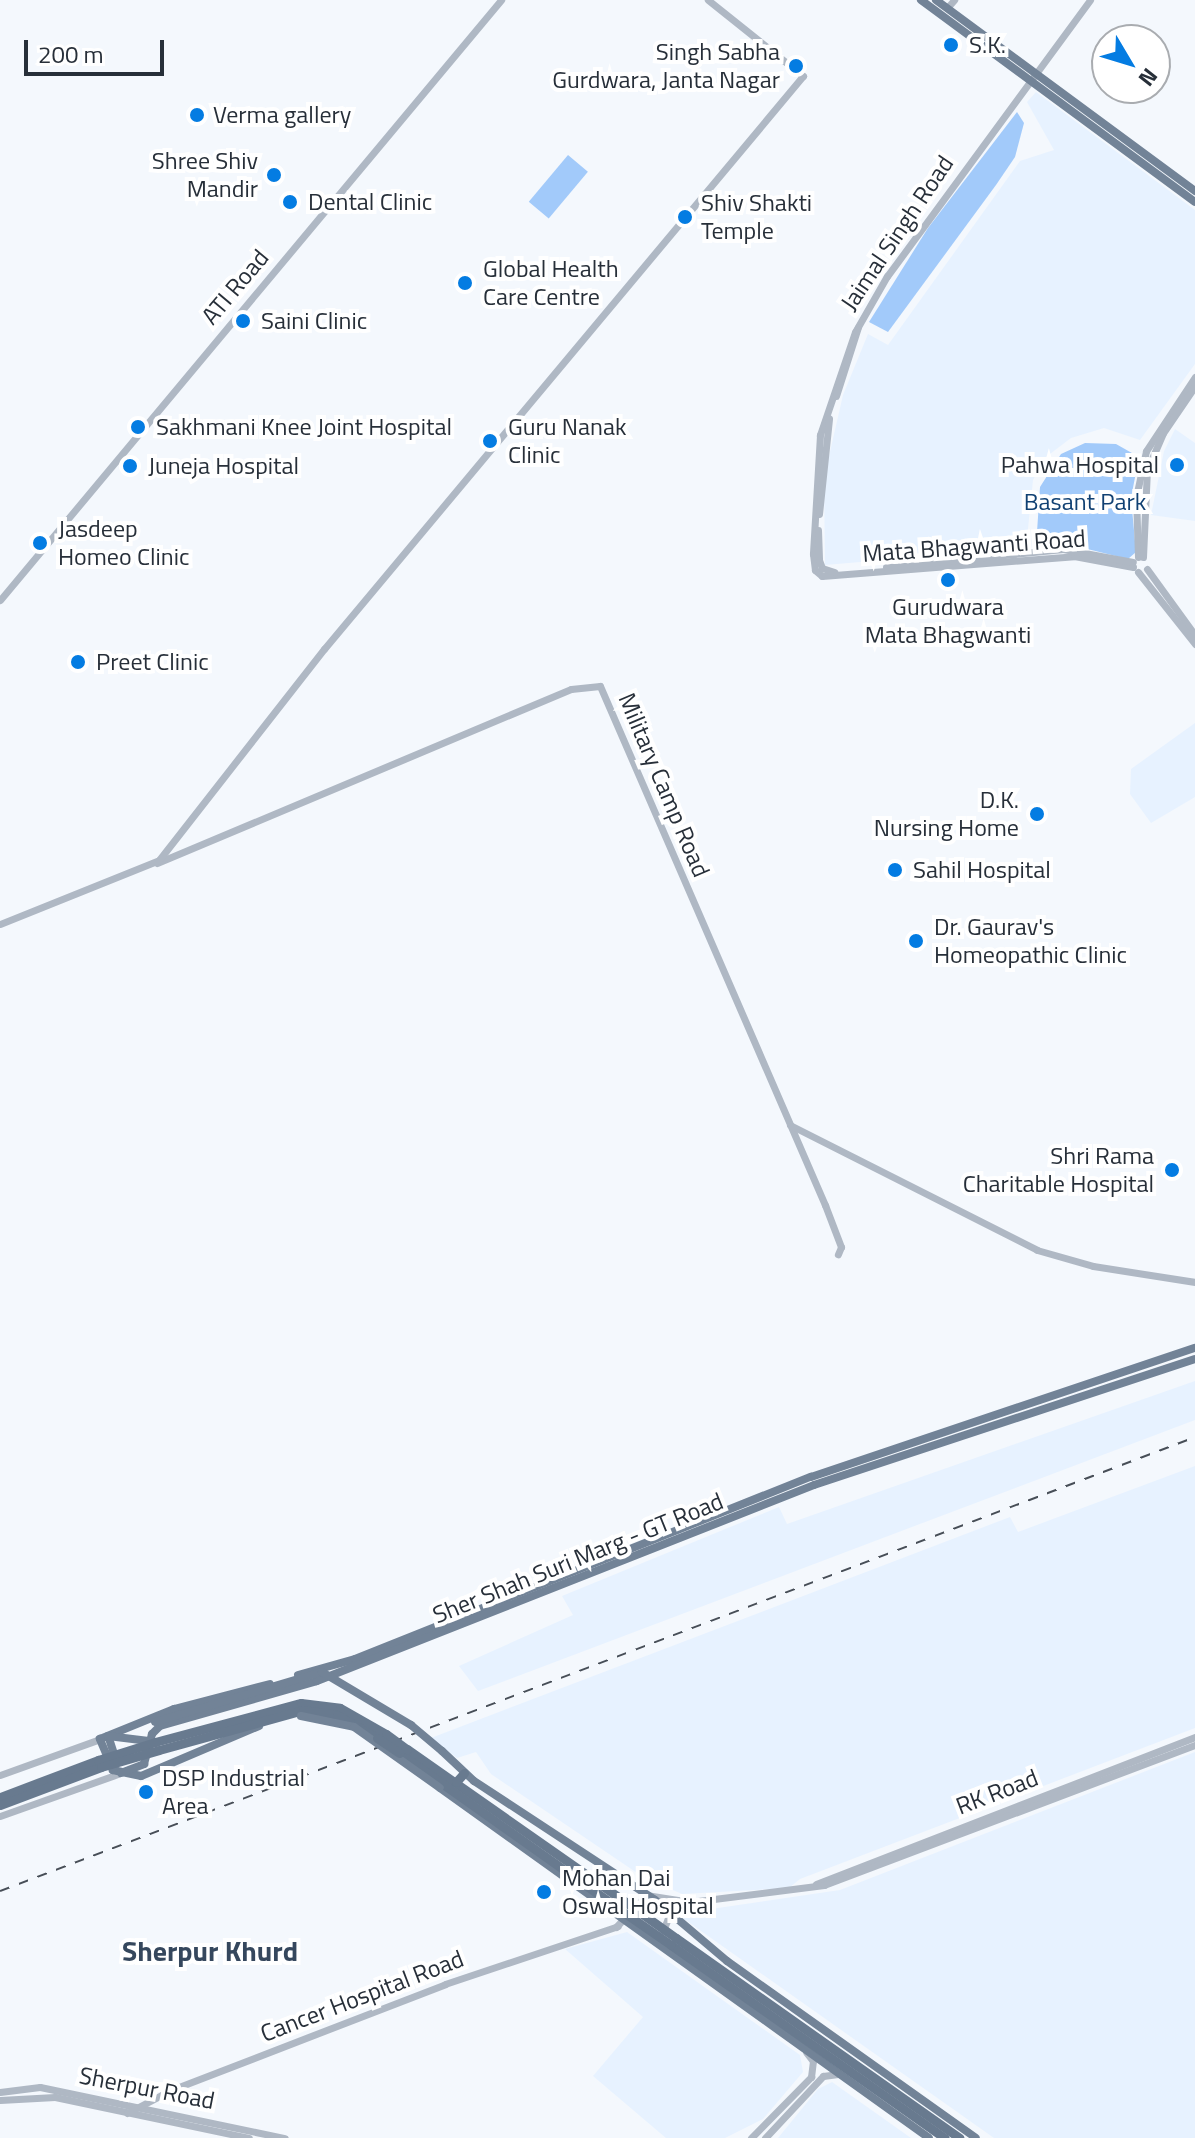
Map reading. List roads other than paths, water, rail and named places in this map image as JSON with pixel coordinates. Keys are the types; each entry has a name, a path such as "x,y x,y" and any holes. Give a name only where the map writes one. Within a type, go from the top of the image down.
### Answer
{"highway":[{"path":"0,1797 154,1745 301,1703 340,1708 454,1791 622,1905 671,1945 945,2138"},
{"path":"154,1745 298,1714 337,1715 382,1736"},
{"path":"0,1805 99,1763"},
{"path":"454,1791 461,1770"},
{"path":"671,1945 960,2138"}],"main road":[{"path":"921,0 1195,191"},
{"path":"936,0 1195,202"},
{"name":"Sher Shah Suri Marg - GT Road","path":"104,1738 143,1721 355,1659 808,1479 1195,1348"},
{"name":"Sher Shah Suri Marg - GT Road","path":"118,1774 142,1766 154,1745 158,1727 317,1681 398,1652 814,1485 1179,1365 1195,1363"},
{"path":"143,1721 155,1722 327,1673 357,1697 416,1729 461,1770 646,1895 687,1930 976,2138"},
{"path":"154,1745 104,1738 118,1774 150,1774 258,1726 298,1714 354,1727 440,1788 454,1791 620,1924 645,1937 671,1945 805,2050 926,2135"},
{"path":"671,1945 669,1933 687,1930"}],"street":[{"name":"ATI Road","path":"0,600 501,0"},
{"path":"0,924 154,864 324,649 803,76 708,0"},
{"path":"947,8 954,0"},
{"name":"Jaimal Singh Road","path":"817,574 813,554 818,450 835,385 858,327 887,276 1035,79 1090,0"},
{"path":"858,327 824,441 818,526 822,568 831,573 1063,549 1137,563 1147,569 1195,635"},
{"path":"1195,377 1146,451 1136,497 1137,563 1195,644"},
{"path":"1137,563 1147,470 1163,433 1195,386"},
{"name":"Mata Bhagwanti Road","path":"817,574 1074,556 1137,563"},
{"name":"Military Camp Road","path":"154,864 571,689 598,684 790,1125 841,1247 838,1254"},
{"path":"790,1125 1037,1250 1093,1266 1195,1282"},
{"name":"RK Road","path":"814,1885 1195,1737"},
{"path":"0,1775 104,1738"},
{"name":"RK Road","path":"690,1902 814,1885 1195,1745"},
{"name":"Sher Shah Suri Marg - GT Road","path":"0,1816 118,1774"},
{"path":"620,1924 646,1895 690,1902"},
{"path":"645,1937 660,1935 669,1915 690,1902"},
{"name":"Cancer Hospital Road","path":"130,2109 445,1984 620,1924"},
{"path":"751,2138 795,2104 814,2071 805,2050"},
{"path":"765,2138 823,2076 841,2075"},
{"name":"Sherpur Road","path":"0,2092 40,2087 249,2138"},
{"name":"Sherpur Road","path":"0,2100 37,2095 285,2138"},
{"path":"911,2138 926,2135"}],"railway":[{"path":"0,1891 1195,1437"}],"place":[{"name":"S.K.","path":"951,45"},
{"name":"Singh Sabha Gurdwara, Janta Nagar","path":"796,66"},
{"name":"Verma gallery","path":"197,115"},
{"name":"Shree Shiv Mandir","path":"274,175"},
{"name":"Dental Clinic","path":"290,202"},
{"name":"Shiv Shakti Temple","path":"685,217"},
{"name":"Global Health Care Centre","path":"465,283"},
{"name":"Saini Clinic","path":"243,321"},
{"name":"Sakhmani Knee Joint Hospital","path":"138,427"},
{"name":"Guru Nanak Clinic","path":"490,441"},
{"name":"Pahwa Hospital","path":"1177,465"},
{"name":"Juneja Hospital","path":"130,466"},
{"name":"Jasdeep Homeo Clinic","path":"40,543"},
{"name":"Gurudwara Mata Bhagwanti","path":"948,580"},
{"name":"Preet Clinic","path":"78,662"},
{"name":"D.K. Nursing Home","path":"1037,814"},
{"name":"Sahil Hospital","path":"895,870"},
{"name":"Dr. Gaurav's Homeopathic Clinic","path":"916,941"},
{"name":"Shri Rama Charitable Hospital","path":"1172,1170"},
{"name":"DSP Industrial Area","path":"146,1792"},
{"name":"Mohan Dai Oswal Hospital","path":"544,1892"}],"district":[{"name":"Sherpur Khurd","path":"210,1951"}],"park label":[{"name":"Basant Park","path":"1085,502"}]}
